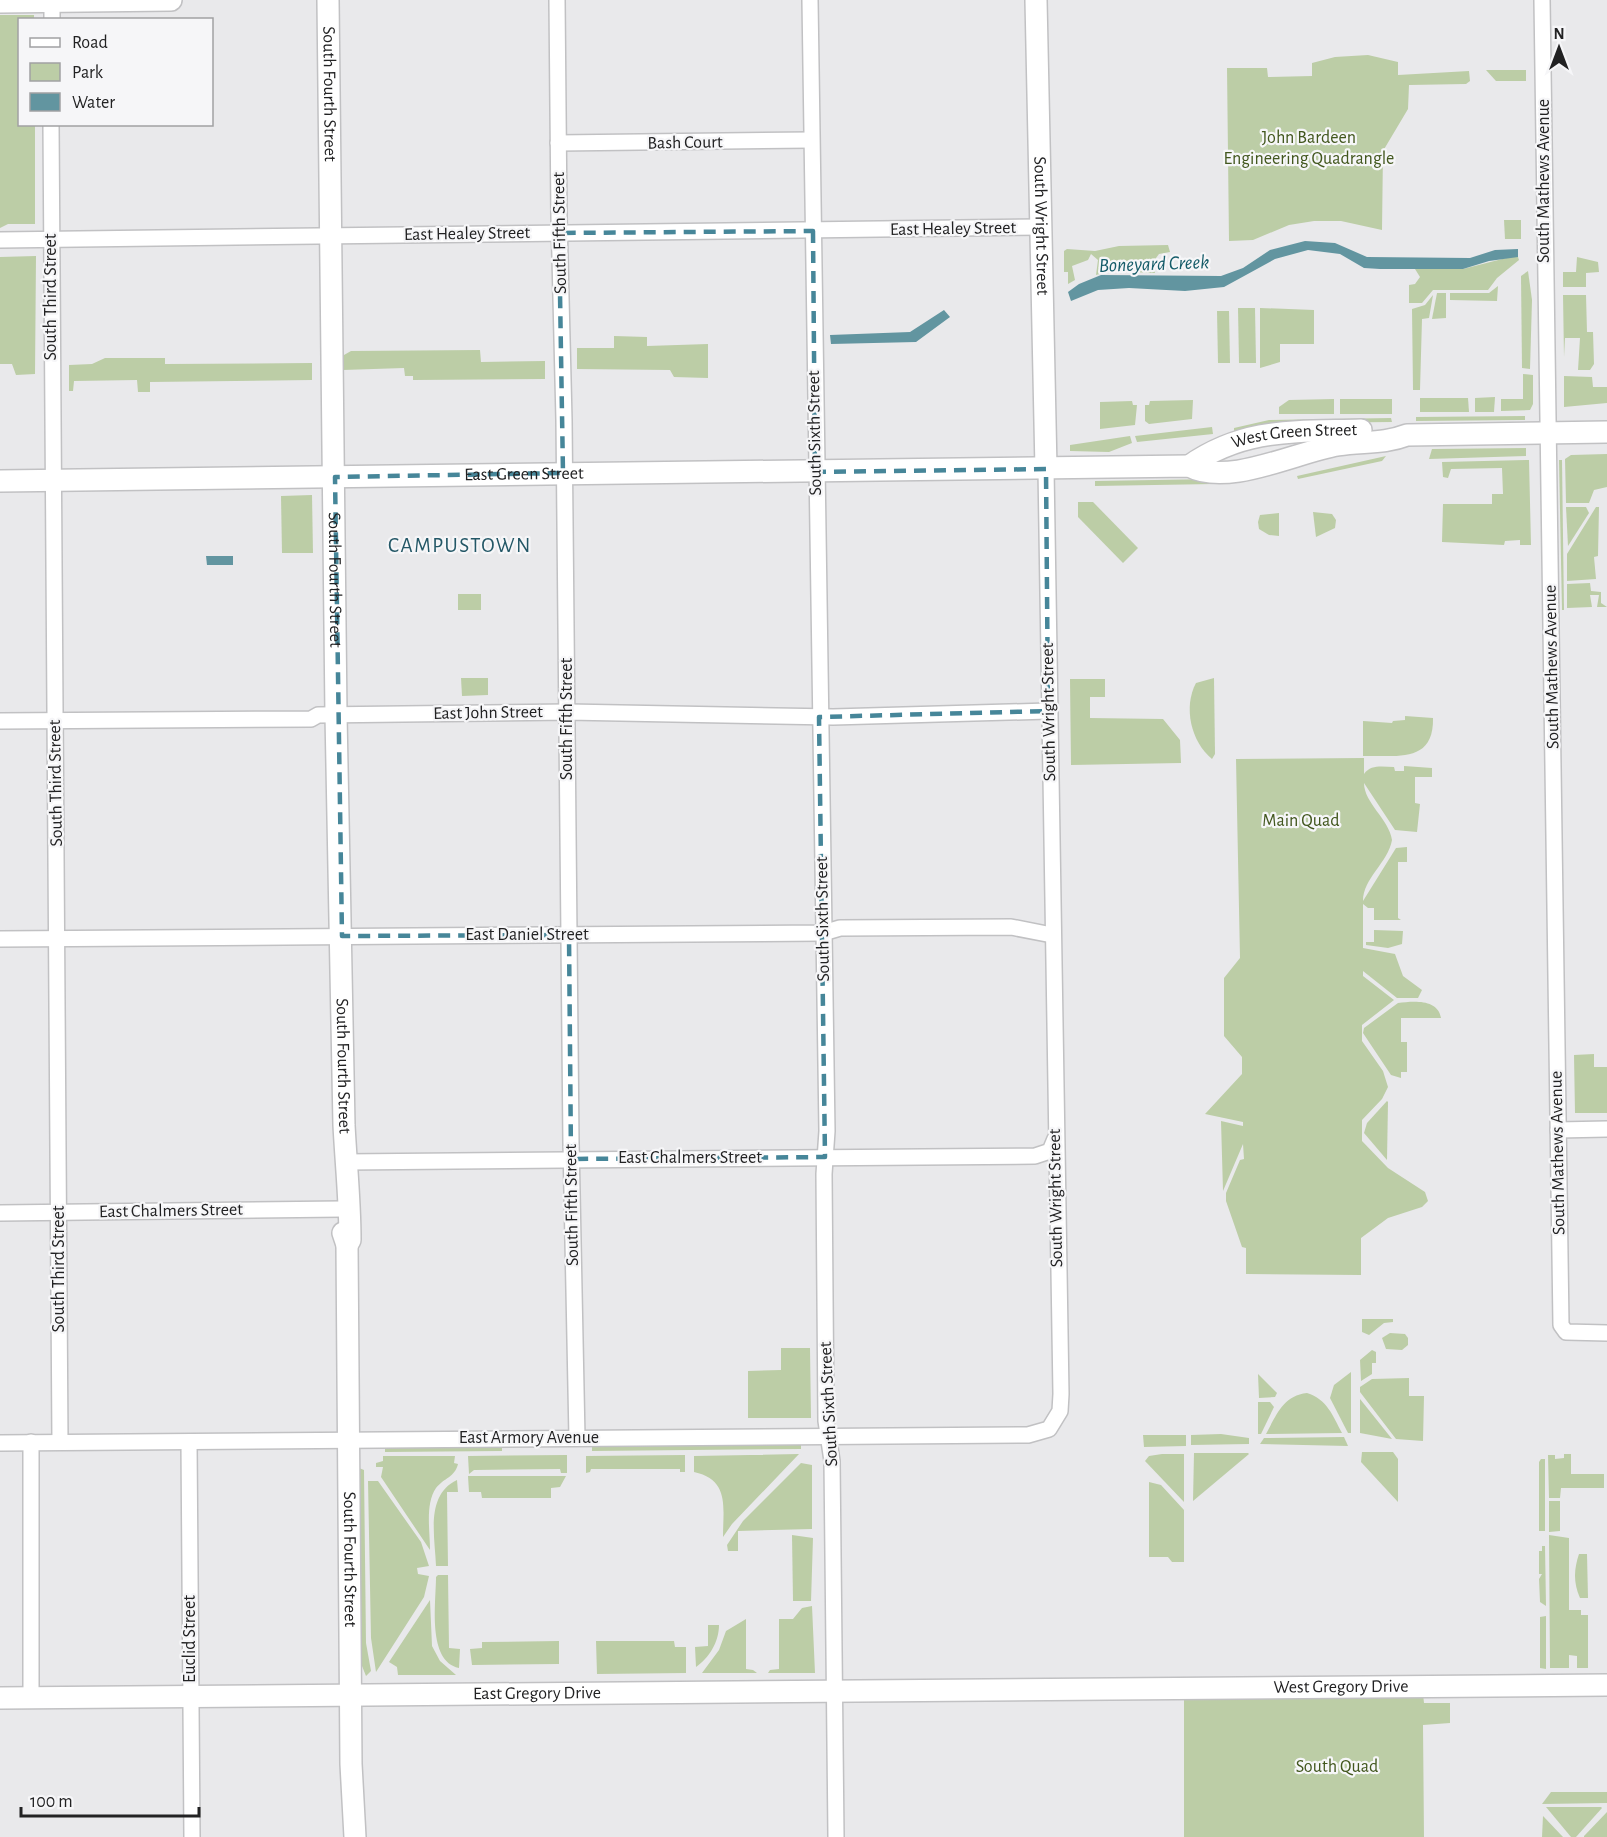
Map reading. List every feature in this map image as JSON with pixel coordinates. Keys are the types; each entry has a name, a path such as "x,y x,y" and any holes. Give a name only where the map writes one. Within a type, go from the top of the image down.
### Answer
{"street":[{"path":"0,2 52,7 171,0"},
{"name":"South Fourth Street","path":"328,0 336,715 345,1162 342,1176 342,1209 343,1239 346,1245 351,1695 355,1837"},
{"name":"South Fifth Street","path":"557,0 568,712 571,1159 577,1438"},
{"name":"South Sixth Street","path":"810,0 828,1436 832,1461 836,1837"},
{"name":"South Wright Street","path":"1036,0 1061,1394 1060,1411 1054,1423"},
{"name":"South Mathews Avenue","path":"1542,0 1546,434 1552,618 1561,1325 1566,1332 1607,1333"},
{"name":"South Third Street","path":"51,126 60,1442"},
{"name":"Bash Court","path":"558,143 812,140"},
{"name":"East Healey Street","path":"0,240 1041,227"},
{"name":"West Green Street","path":"1189,466 1219,449 1266,433 1392,429 1407,435"},
{"name":"West Green Street","path":"1046,469 1189,466 1200,471 1227,471 1275,462 1324,448 1390,441 1407,435 1607,432"},
{"name":"East Green Street","path":"0,481 1046,469"},
{"name":"East John Street","path":"0,721 311,719 318,715 568,712 819,717 1048,711"},
{"name":"East Daniel Street","path":"0,939 823,933 840,928 1001,927 1052,936"},
{"path":"1558,1130 1607,1129"},
{"path":"1035,1156 1050,1151 1055,1139"},
{"path":"1035,1156 1048,1160 1056,1168"},
{"name":"East Chalmers Street","path":"345,1162 1035,1156"},
{"name":"South Fourth Street","path":"345,1162 349,1176 350,1240 346,1245"},
{"name":"East Chalmers Street","path":"0,1213 342,1209"},
{"name":"East Armory Avenue","path":"0,1443 1028,1435 1044,1431 1054,1423"},
{"path":"31,1698 32,1442"},
{"name":"Euclid Street","path":"189,1442 192,1837"},
{"name":"West Gregory Drive","path":"1075,1689 1607,1685"},
{"name":"East Gregory Drive","path":"0,1698 1075,1689"}],"highlighted area":[{"path":"813,231 815,472 1046,469 1048,711 819,717 825,1157 571,1159 569,935 342,936 335,477 563,473 559,233"}],"green space":[{"path":"0,15 34,15 34,18 18,18 18,126 35,126 35,224 8,224 0,228"},
{"name":"John Bardeen Engineering Quadrangle","path":"1368,55 1398,62 1398,75 1469,71 1470,81 1466,84 1409,85 1408,109 1383,151 1382,230 1341,221 1314,221 1289,225 1253,240 1229,241 1227,68 1267,68 1268,77 1312,76 1312,63 1335,57"},
{"path":"1486,70 1526,70 1526,81 1496,81"},
{"path":"1504,220 1521,220 1521,239 1505,239"},
{"path":"1168,245 1170,252 1159,254 1153,262 1155,273 1110,271 1096,275 1098,260 1091,254 1088,260 1072,266 1075,280 1068,284 1068,272 1064,272 1064,251 1067,249 1095,251 1119,246"},
{"path":"36,256 35,374 16,375 12,364 0,364 0,257"},
{"path":"1518,257 1519,260 1497,278 1488,290 1433,290 1422,303 1409,303 1409,285 1415,284 1420,277 1415,269 1463,269"},
{"path":"1577,257 1598,262 1599,272 1586,273 1586,287 1563,287 1563,272 1576,272"},
{"path":"1528,271 1532,300 1530,369 1522,368 1521,276"},
{"path":"1498,286 1497,301 1450,300 1450,293 1489,293"},
{"path":"1437,293 1446,293 1446,318 1432,319"},
{"path":"1433,295 1429,318 1422,319 1420,390 1413,390 1412,309 1425,305"},
{"path":"1563,295 1586,295 1587,332 1593,332 1594,364 1590,370 1578,370 1580,338 1565,338 1564,357"},
{"path":"1238,308 1255,308 1256,363 1239,363"},
{"path":"1260,308 1314,310 1314,344 1280,344 1280,362 1260,368"},
{"path":"1217,311 1229,311 1230,363 1218,363"},
{"path":"614,336 647,337 647,346 708,344 708,378 674,377 670,370 577,369 577,348 614,348"},
{"path":"480,350 481,362 545,361 545,379 413,380 413,376 405,376 404,368 343,370 344,355 351,351"},
{"path":"105,358 165,358 165,364 312,363 312,380 150,382 150,392 138,392 137,380 74,381 73,391 69,391 69,365 92,364"},
{"path":"1523,374 1533,375 1533,404 1530,410 1501,411 1501,399 1523,399"},
{"path":"1564,376 1592,377 1593,387 1607,387 1607,403 1564,407"},
{"path":"1495,397 1494,412 1475,412 1475,398"},
{"path":"1420,398 1468,398 1469,412 1420,412"},
{"path":"1334,399 1334,414 1279,414 1279,407 1289,400"},
{"path":"1340,399 1392,399 1392,414 1340,414"},
{"path":"1193,400 1192,419 1149,424 1145,421 1145,405 1149,405 1150,401"},
{"path":"1132,401 1133,405 1137,405 1135,425 1100,429 1100,402"},
{"path":"1525,416 1525,420 1416,421 1416,417"},
{"path":"1391,418 1392,422 1293,423 1234,433 1234,428 1269,420"},
{"path":"1212,427 1213,434 1137,442 1135,436"},
{"path":"1130,436 1132,443 1109,452 1070,451 1070,445"},
{"path":"1526,448 1526,456 1429,459 1432,449"},
{"path":"1607,454 1607,487 1594,490 1589,503 1566,503 1565,459 1571,455"},
{"path":"1386,456 1382,461 1298,479 1297,476"},
{"path":"1529,460 1531,545 1520,545 1520,540 1505,541 1504,545 1442,542 1443,504 1492,504 1492,494 1503,494 1502,468 1451,469 1448,478 1443,477 1442,462"},
{"path":"1559,460 1562,460 1564,610 1562,610"},
{"path":"1214,479 1214,484 1095,486 1095,481"},
{"path":"312,495 313,553 282,553 281,496"},
{"path":"1078,502 1093,502 1138,548 1123,563 1078,517"},
{"path":"1566,507 1586,507 1589,513 1568,546"},
{"path":"1596,507 1599,507 1598,556 1594,557 1596,579 1567,581 1567,554"},
{"path":"1313,512 1332,514 1336,520 1335,528 1316,537"},
{"path":"1279,513 1279,536 1269,535 1259,529 1260,515"},
{"path":"1590,583 1591,591 1601,592 1601,603 1607,607 1597,607 1599,595 1590,595 1592,607 1567,608 1567,584"},
{"path":"458,594 481,594 481,610 458,610"},
{"path":"461,678 488,678 488,695 462,696"},
{"path":"1214,678 1215,754 1212,759 1194,734 1190,703 1196,683"},
{"path":"1070,679 1105,679 1105,697 1090,697 1090,718 1163,719 1180,740 1181,763 1071,765"},
{"path":"1405,716 1433,718 1432,733 1420,750 1400,756 1363,756 1363,721 1392,723 1405,720"},
{"name":"Main Quad","path":"1364,758 1364,774 1378,767 1394,767 1395,771 1404,771 1404,766 1432,768 1432,777 1415,777 1415,803 1420,804 1417,832 1395,830 1364,783 1368,797 1390,832 1392,840 1386,856 1367,885 1363,901 1396,848 1407,847 1407,862 1398,862 1398,918 1401,920 1374,920 1374,908 1368,908 1363,904 1363,948 1395,954 1403,976 1422,990 1418,998 1397,998 1363,971 1363,976 1394,1000 1362,1025 1362,1041 1383,1071 1388,1087 1382,1099 1362,1120 1362,1141 1388,1168 1425,1192 1428,1201 1422,1207 1388,1218 1361,1238 1361,1275 1246,1274 1246,1248 1242,1247 1226,1201 1226,1193 1240,1160 1244,1159 1243,1144 1223,1191 1221,1121 1243,1126 1243,1122 1205,1114 1242,1074 1242,1057 1224,1036 1224,978 1240,958 1236,759"},
{"path":"1374,930 1403,931 1402,944 1388,948 1366,945 1366,942 1374,942"},
{"path":"1398,1003 1430,1004 1439,1012 1441,1018 1401,1018 1401,1042 1407,1042 1407,1072 1401,1072 1401,1078 1391,1075 1363,1033 1364,1028"},
{"path":"1594,1054 1594,1067 1607,1067 1607,1113 1575,1113 1574,1055"},
{"path":"1387,1101 1387,1160 1364,1133 1367,1123"},
{"path":"1362,1319 1393,1319 1393,1322 1384,1323 1369,1335 1362,1332"},
{"path":"1390,1333 1405,1334 1408,1338 1408,1345 1402,1350 1386,1349 1382,1338"},
{"path":"781,1348 810,1348 811,1418 748,1418 748,1371 781,1370"},
{"path":"1372,1350 1376,1352 1376,1363 1372,1363 1372,1374 1361,1381 1360,1360"},
{"path":"1351,1372 1351,1433 1348,1433 1330,1398 1334,1385"},
{"path":"1258,1374 1277,1393 1275,1397 1259,1398"},
{"path":"1409,1378 1409,1396 1424,1396 1423,1441 1396,1439 1360,1392 1360,1387 1372,1379"},
{"path":"1307,1393 1320,1399 1332,1414 1342,1433 1266,1434 1277,1413 1286,1402"},
{"path":"1360,1399 1392,1439 1360,1433"},
{"path":"1258,1402 1270,1402 1274,1407 1261,1434 1258,1434"},
{"path":"1221,1434 1249,1438 1249,1444 1191,1445 1191,1435"},
{"path":"1143,1435 1186,1435 1186,1446 1144,1447"},
{"path":"1344,1437 1348,1446 1260,1444 1264,1438"},
{"path":"801,1445 801,1449 592,1451 592,1446"},
{"path":"502,1447 502,1451 385,1452 385,1448"},
{"path":"1362,1452 1393,1452 1398,1459 1398,1502 1361,1462"},
{"path":"1194,1453 1248,1453 1249,1454 1193,1501"},
{"path":"799,1454 732,1524 723,1537 722,1496 714,1481 694,1472 694,1456"},
{"path":"1184,1454 1184,1502 1145,1461 1149,1456"},
{"path":"1564,1454 1571,1454 1571,1474 1604,1474 1604,1488 1561,1488 1560,1498 1549,1498 1548,1455 1555,1455 1555,1459 1564,1458"},
{"path":"567,1455 567,1473 561,1473 560,1469 474,1470 469,1474 468,1456"},
{"path":"685,1455 685,1472 680,1472 680,1469 591,1469 586,1473 586,1456"},
{"path":"383,1456 455,1456 454,1463 458,1464 457,1468 436,1488 430,1502 430,1550 381,1477 383,1467 376,1467 376,1463 383,1461"},
{"path":"1545,1459 1545,1531 1539,1531 1539,1462"},
{"path":"801,1463 812,1465 812,1529 738,1531 738,1551 728,1551 727,1545 743,1521"},
{"path":"359,1468 364,1470 366,1643 371,1671 366,1676 362,1666"},
{"path":"468,1476 566,1476 560,1487 551,1488 551,1498 482,1498 481,1492 469,1492"},
{"path":"457,1480 458,1492 447,1492 448,1566 436,1566 434,1518 436,1506 447,1487"},
{"path":"368,1481 378,1481 421,1542 429,1566 417,1568 418,1574 429,1576 424,1597 376,1672 371,1638"},
{"path":"1149,1482 1161,1485 1184,1510 1184,1562 1172,1562 1168,1557 1149,1557"},
{"path":"1549,1501 1560,1501 1560,1531 1549,1532"},
{"path":"792,1535 813,1538 811,1601 793,1601"},
{"path":"1549,1535 1569,1538 1569,1610 1581,1610 1581,1615 1588,1615 1588,1668 1577,1668 1577,1656 1569,1655 1569,1668 1550,1668"},
{"path":"1542,1546 1545,1546 1546,1606 1540,1602 1539,1579 1542,1574 1539,1574 1539,1551 1542,1551"},
{"path":"1579,1554 1587,1554 1588,1598 1580,1598 1576,1586 1575,1570"},
{"path":"448,1575 449,1648 460,1649 459,1668 449,1663 438,1643 435,1615 436,1577"},
{"path":"430,1600 432,1646 440,1661 456,1675 398,1675 397,1667 389,1662"},
{"path":"812,1606 815,1673 768,1673 770,1670 779,1669 779,1619 793,1619 802,1608"},
{"path":"1546,1616 1546,1669 1540,1668 1540,1617"},
{"path":"746,1619 746,1669 757,1673 702,1673 719,1650 726,1631"},
{"path":"708,1625 719,1625 717,1637 709,1654 696,1667 695,1647 708,1646"},
{"path":"559,1641 559,1664 472,1665 470,1649 482,1648 482,1642"},
{"path":"596,1641 674,1641 675,1647 686,1647 686,1673 597,1674"},
{"name":"South Quad","path":"1423,1694 1424,1703 1450,1703 1450,1723 1423,1725 1424,1837 1184,1837 1184,1696"},
{"path":"1551,1792 1607,1792 1607,1803 1542,1804"},
{"path":"1546,1807 1602,1808 1576,1837 1571,1837"},
{"path":"1607,1812 1607,1837 1584,1837 1584,1836"},
{"path":"1544,1817 1563,1837 1542,1837"}],"water":[{"path":"1305,241 1335,243 1367,257 1470,258 1495,250 1518,249 1518,257 1489,261 1463,269 1380,269 1364,268 1340,254 1308,250 1275,259 1224,287 1185,291 1129,288 1098,290 1071,301 1068,292 1079,284 1101,275 1221,276 1243,268 1270,250"},
{"path":"944,310 950,317 916,342 831,344 830,335 910,332"},
{"path":"206,556 233,556 233,565 207,565"}],"district":[{"name":"CAMPUSTOWN","path":"460,545"}],"water label":[{"name":"Boneyard Creek","path":"1154,264"}]}
